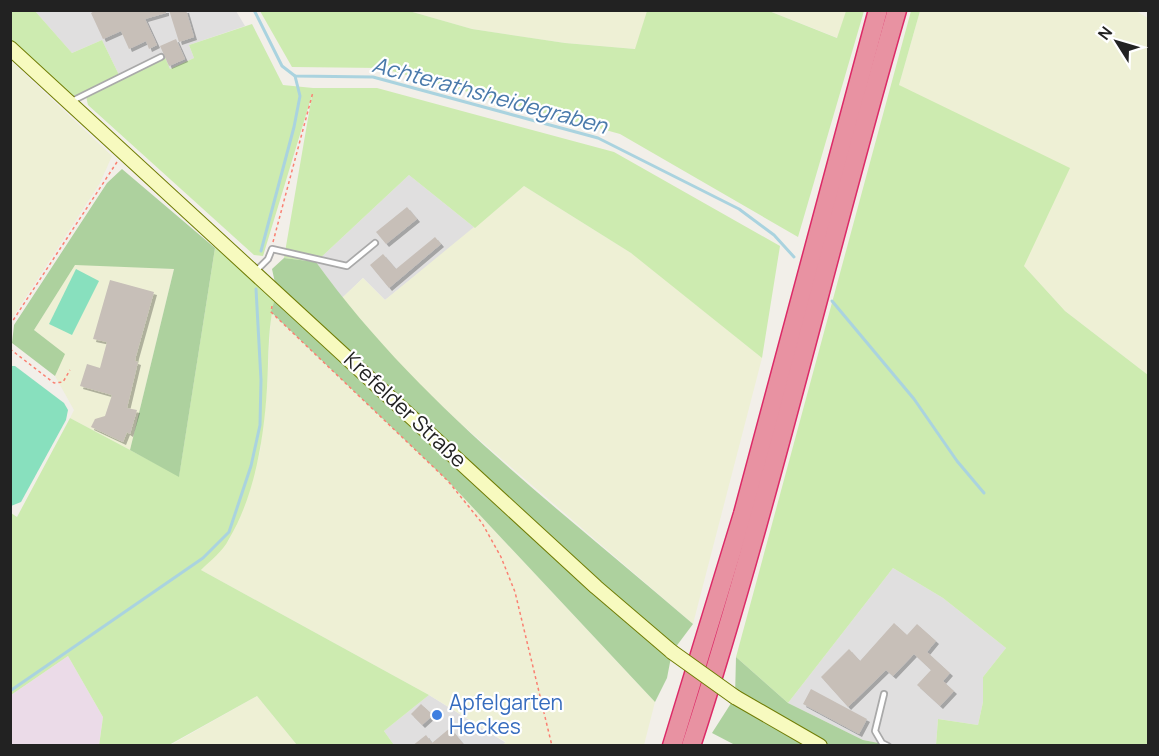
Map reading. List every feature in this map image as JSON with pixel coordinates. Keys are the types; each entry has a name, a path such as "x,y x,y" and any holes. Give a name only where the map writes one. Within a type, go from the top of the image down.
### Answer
{"highway":[{"path":"672,746 743,514 878,10"},
{"path":"691,746 761,516 861,134 897,10"}],"main road":[{"name":"Krefelder Straße","path":"10,48 596,587 672,652 735,696 820,746"}],"lane":[{"path":"69,102 161,57"},
{"path":"255,272 268,259 272,249 347,266 375,243"},
{"path":"884,694 875,731 882,743 888,746"}],"path":[{"path":"272,249 314,92"},
{"path":"10,325 124,151"},
{"path":"277,292 271,312 448,481 482,523 501,557 515,592 552,746"},
{"path":"10,349 54,383 63,382 70,370"}],"shaded area":[{"path":"35,11 236,11 245,26 189,45 194,58 170,69 163,54 119,75 102,40 72,53"},
{"path":"409,175 475,228 385,300 363,278 342,298 316,262"},
{"path":"893,568 943,598 1006,648 983,677 983,702 978,725 938,719 936,745 889,745 863,740 788,703"},
{"path":"68,656 103,717 99,745 11,746 11,695"},
{"path":"429,695 506,743 502,746 394,745 384,731"}],"green space":[{"path":"1134,10 1148,18 1148,375 1065,311 1024,266 899,85 920,11"},
{"path":"11,11 35,11 72,53 102,40 119,75 75,98 11,40"},
{"path":"260,11 409,11 472,29 565,43 635,49 647,11 769,11 837,38 846,11 864,11 798,237 620,134 381,68 292,67"},
{"path":"409,11 647,11 636,49 565,43 472,29"},
{"path":"769,11 846,11 838,38"},
{"path":"911,11 920,11 899,85 1070,168 1024,266 1065,311 1148,375 1148,745 936,745 938,719 978,725 983,702 983,677 1006,648 943,598 893,568 788,703 736,657"},
{"path":"252,24 283,85 313,88 377,88 614,152 780,246 762,358 631,253 524,186 475,228 409,175 316,262 284,258 312,95 263,256 254,255 88,105 86,96 165,57 170,69 194,58 189,45"},
{"path":"11,61 112,156 100,183 11,320"},
{"path":"122,169 215,248 179,477 130,450 174,269 75,265 34,330 65,354 55,376 12,343 14,325 107,183"},
{"path":"524,186 636,256 762,358 693,624 460,423 393,359 342,298 363,278 385,300"},
{"path":"215,248 277,292 270,328 261,446 252,485 238,522 226,543 201,570 429,695 384,731 394,745 297,745 257,696 169,745 99,746 103,717 68,656 11,695 11,513 17,517 70,418 179,476"},
{"path":"284,258 316,262 356,314 445,409 493,454 693,624 672,652 667,678 655,702 448,481 271,312 277,292 272,269"},
{"path":"75,264 174,269 130,450 70,418 74,410 55,376 64,354 34,330"},
{"path":"76,269 99,281 72,335 49,324"},
{"path":"271,312 448,481 655,702 644,745 502,745 506,742 429,695 201,570 229,540 246,500 260,452 267,390"},
{"path":"10,366 15,366 64,403 68,410 66,420 21,502 11,506"},
{"path":"736,657 788,703 863,740 889,745 735,745 712,733 735,697"},
{"path":"257,696 297,745 169,746"}],"building":[{"path":"96,10 166,10 166,13 145,19 157,45 149,49 146,41 129,49 121,31 103,39 91,13"},
{"path":"169,10 186,10 194,37 179,42"},
{"path":"176,39 185,59 169,66 160,46"},
{"path":"407,207 417,219 386,244 376,232"},
{"path":"435,237 441,244 389,288 370,265 383,254 396,269"},
{"path":"110,280 154,292 136,356 135,361 138,362 127,408 137,410 130,434 127,432 123,442 91,427 95,419 105,416 112,395 80,386 87,364 100,368 107,342 93,339"},
{"path":"894,623 907,635 917,624 936,641 927,652 950,673 943,681 954,691 940,706 917,685 931,670 914,654 893,676 886,670 848,707 821,677 849,649 860,661"},
{"path":"811,689 867,719 859,734 803,704"},
{"path":"421,704 433,715 422,725 411,714"},
{"path":"450,728 465,746 412,746 426,735 432,743"}],"waterway":[{"name":"Achterathsheidegraben","path":"254,10 282,66 295,76 373,77 598,138 739,209 774,235 794,257"},
{"path":"261,251 294,127 300,96 295,76"},
{"path":"10,691 203,558 229,532 251,466 260,425 261,380 256,289"},
{"name":"Achterathsheidegraben","path":"832,301 914,399 957,461 984,493"}],"place":[{"name":"Apfelgarten Heckes","path":"437,715"}]}
